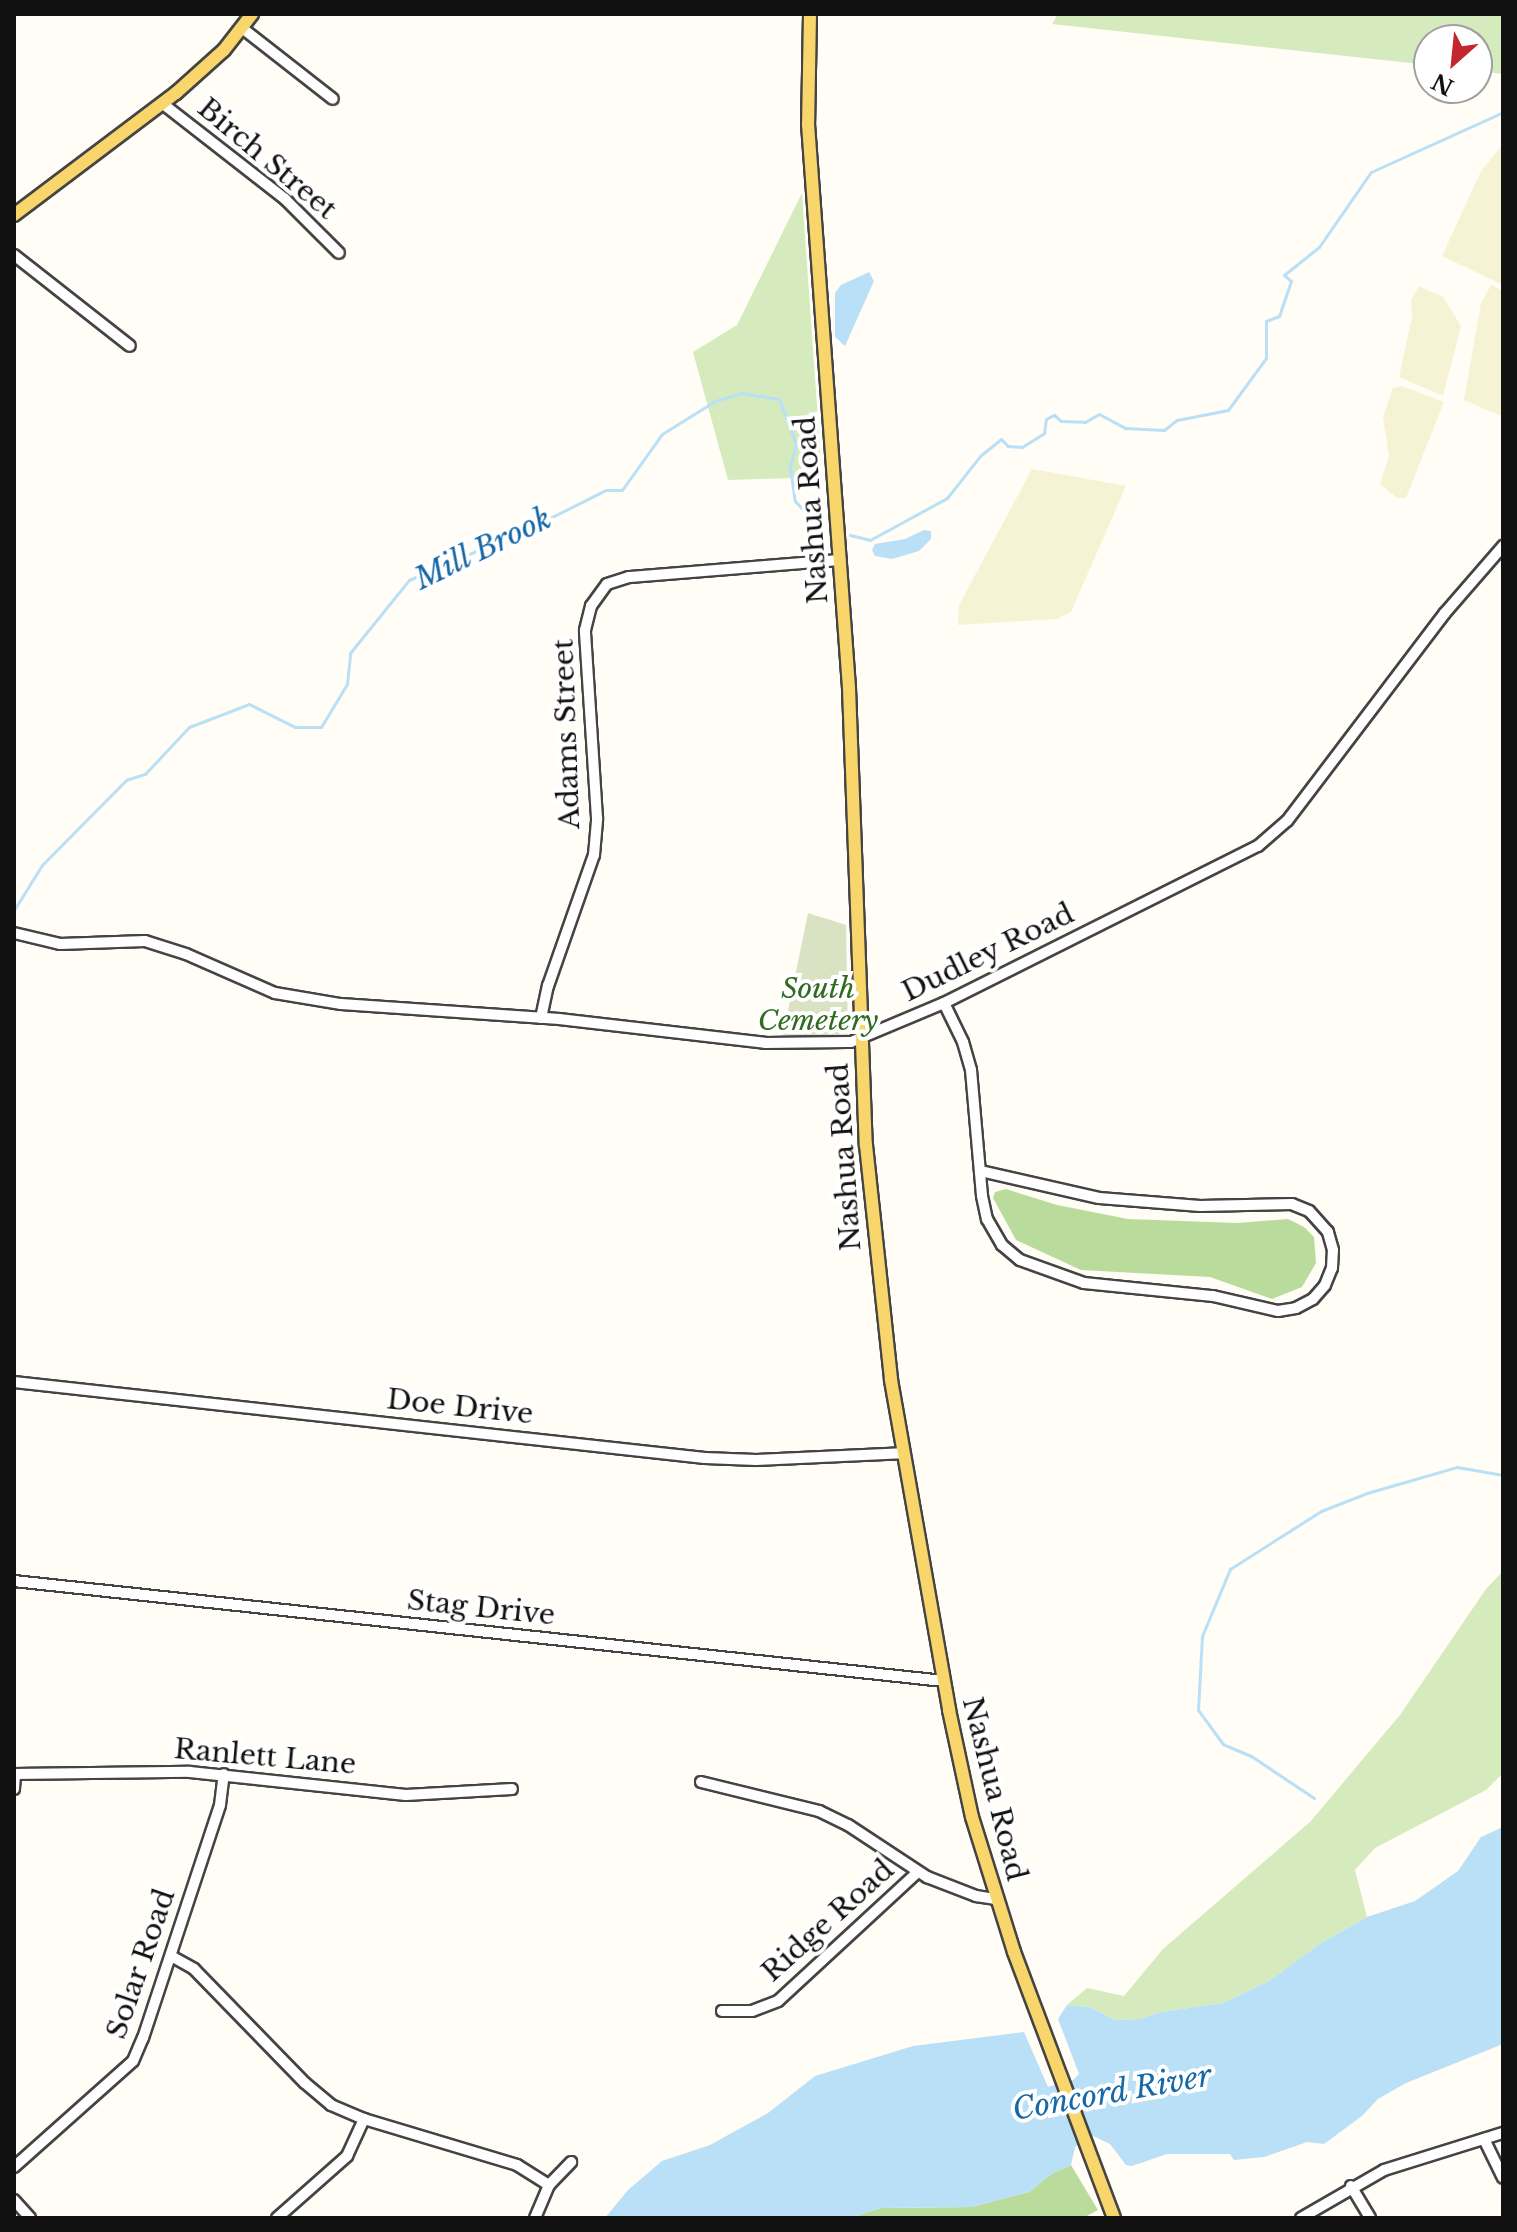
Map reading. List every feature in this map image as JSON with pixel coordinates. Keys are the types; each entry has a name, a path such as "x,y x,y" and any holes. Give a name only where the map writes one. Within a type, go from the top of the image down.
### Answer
{"main road":[{"path":"14,215 163,104 224,50 252,14"},
{"name":"Nashua Road","path":"810,14 808,124 856,830 862,1039 873,1238 902,1453 960,1770 996,1899 1114,2218"}],"street":[{"path":"242,28 333,99"},
{"name":"Birch Street","path":"163,104 285,199 339,253"},
{"path":"14,255 130,346"},
{"name":"Dudley Road","path":"14,933 60,944 145,941 288,996 341,1004 541,1018 765,1043 834,1045 862,1039 944,1003 1258,846 1275,832 1351,740 1445,613 1503,546"},
{"name":"Adams Street","path":"541,1018 548,986 594,855 597,818 585,630 591,606 607,584 629,577 840,560"},
{"path":"944,1003 969,1060 980,1171 987,1219 1002,1245 1020,1260 1073,1280 1115,1288 1213,1296 1278,1311 1296,1308 1313,1299 1325,1285 1332,1268 1333,1250 1328,1232 1309,1211 1292,1204 1200,1206 1099,1198 980,1171"},
{"name":"Doe Drive","path":"14,1382 705,1458 776,1460 902,1453"},
{"name":"Stag Drive","path":"14,1581 943,1681"},
{"name":"Ranlett Lane","path":"14,1774 172,1771 397,1794 512,1789"},
{"path":"14,1774 14,1789"},
{"name":"Solar Road","path":"14,2167 133,2061 220,1805 224,1774"},
{"path":"701,1782 819,1811 855,1830 918,1872 976,1896 996,1899"},
{"name":"Ridge Road","path":"722,2011 752,2011 778,2001 918,1872"},
{"path":"171,1956 194,1969 321,2099 364,2119 517,2165 549,2185"},
{"path":"277,2218 347,2156 364,2119"},
{"path":"1301,2218 1351,2186 1384,2170 1503,2133"},
{"path":"1484,2139 1503,2178"},
{"path":"535,2218 549,2185 571,2162"},
{"path":"1351,2186 1370,2218"},
{"path":"14,2200 30,2218"}],"shaded area":[{"path":"1503,144 1503,285 1442,256 1481,171"},
{"path":"1491,285 1503,291 1503,417 1464,400 1481,303"},
{"path":"1419,286 1443,297 1461,326 1443,396 1399,377 1412,317 1411,300"},
{"path":"1402,386 1444,402 1406,498 1397,498 1380,484 1389,456 1383,417 1393,388"},
{"path":"1032,469 1126,486 1071,612 1057,619 958,625 959,605"}],"green space":[{"path":"1058,14 1503,14 1503,74 1493,73 1493,24 1413,24 1413,63 1052,24"},
{"path":"802,193 822,477 728,480 693,352 737,325"},
{"name":"South Cemetery","path":"808,913 846,925 848,1035 783,1035"},
{"path":"1006,1189 1057,1205 1128,1219 1237,1223 1288,1219 1304,1227 1314,1237 1316,1263 1302,1287 1272,1299 1210,1277 1081,1270 1016,1240 993,1198 995,1192"},
{"path":"1503,1571 1503,1773 1486,1790 1375,1848 1355,1870 1367,1917 1321,1943 1269,1981 1223,2003 1161,2012 1139,2019 1115,2020 1090,2007 1067,2005 1087,1988 1124,1996 1163,1949 1310,1822 1400,1715 1486,1589"},
{"path":"1071,2165 1098,2210 1083,2218 850,2218 881,2208 971,2207 1029,2192 1051,2174"}],"water":[{"path":"869,272 874,281 845,346 835,337 835,293 841,285"},
{"path":"924,530 931,531 931,539 919,551 892,559 875,556 872,550 875,544 905,539"},
{"name":"Concord River","path":"1503,1827 1503,2044 1406,2083 1378,2099 1362,2116 1324,2144 1307,2142 1264,2157 1234,2160 1230,2154 1167,2154 1132,2166 1126,2165 1110,2144 1093,2136 1075,2147 1071,2165 1051,2174 1029,2192 971,2207 881,2208 850,2218 605,2218 628,2190 662,2161 710,2145 768,2113 815,2076 913,2046 1024,2032 1048,2087 1073,2080 1079,2074 1058,2019 1067,2005 1090,2007 1115,2020 1139,2019 1161,2012 1223,2003 1269,1981 1321,1943 1367,1917 1415,1901 1458,1871 1481,1837"}],"waterway":[{"name":"Mill Brook","path":"850,535 870,540 947,498 980,456 1001,439 1008,446 1022,447 1044,433 1046,419 1054,415 1061,421 1085,422 1099,414 1125,428 1164,430 1177,420 1228,410 1266,358 1266,321 1279,316 1291,281 1284,275 1319,247 1371,172 1503,112"},
{"name":"Mill Brook","path":"14,910 42,865 126,780 145,774 189,727 249,704 295,727 321,727 347,684 350,653 409,580 530,528 606,490 622,490 662,434 715,401 741,393 779,399 796,444 790,467 795,501 808,515 814,540 824,538"},
{"path":"1314,1798 1251,1756 1223,1744 1198,1710 1202,1636 1230,1569 1321,1511 1367,1493 1457,1467 1503,1475"}]}
